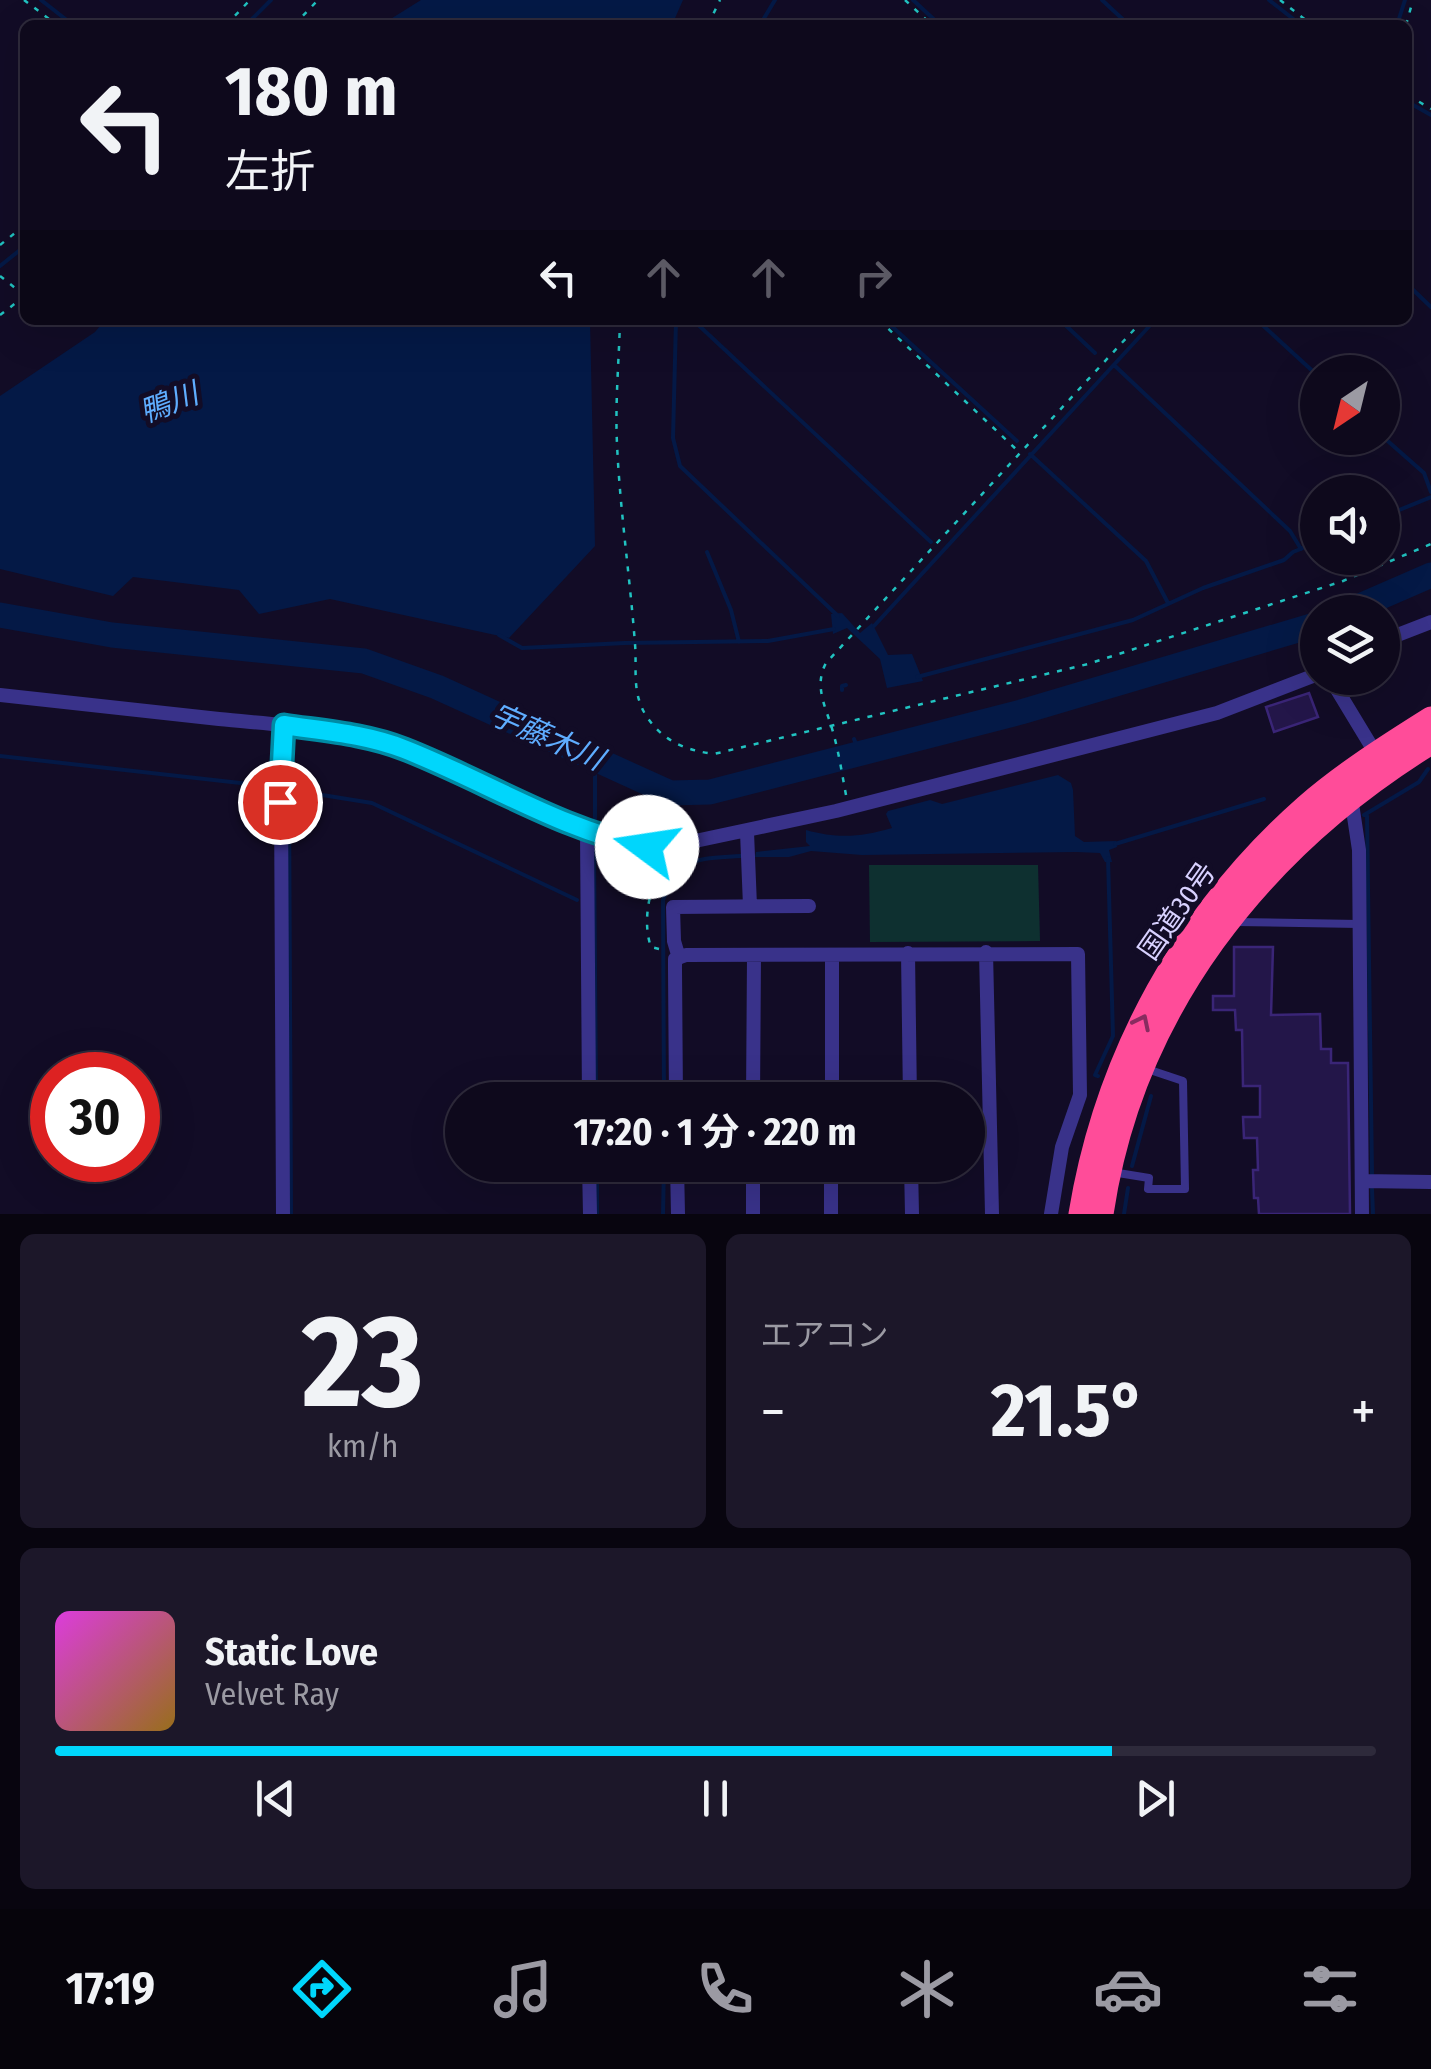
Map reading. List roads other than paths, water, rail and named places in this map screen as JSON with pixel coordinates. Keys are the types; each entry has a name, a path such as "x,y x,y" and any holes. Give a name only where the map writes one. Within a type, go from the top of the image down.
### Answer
{"highway":[{"name":"国道30号","path":"1081,1214 1096,1146 1124,1058 1162,981 1186,943 1238,876 1308,805 1431,719"},
{"name":"国道30号","path":"1100,1214 1127,1106 1143,1067 1179,992 1227,920 1286,852 1385,771 1431,742"}],"street":[{"path":"1400,634 1431,622"},
{"path":"0,695 284,725 369,738 404,749 587,832 647,847 679,846 747,832 1217,712 1300,681"},
{"path":"1340,695 1376,754"},
{"path":"283,1214 284,725"},
{"path":"1351,797 1359,850 1362,1214"},
{"path":"587,832 589,1082"},
{"path":"747,832 750,906"},
{"path":"679,958 673,908 809,906"},
{"path":"986,952 992,1214"},
{"path":"832,954 832,1082"},
{"path":"908,954 910,1082"},
{"path":"676,1082 674,969 675,959 686,955 1078,954 1080,1095 1062,1147 1050,1214"},
{"path":"753,1082 754,956"},
{"path":"1362,1181 1431,1182"},
{"path":"589,1182 590,1214"},
{"path":"677,1182 678,1214"},
{"path":"752,1214 753,1182"},
{"path":"831,1214 832,1182"},
{"path":"911,1182 912,1214"}],"lane":[{"path":"1227,920 1254,924 1360,924"},
{"path":"1109,1172 1149,1178 1148,1189 1185,1189 1183,1081 1143,1067"}],"water":[{"path":"421,0 683,0 674,20 389,20"},
{"name":"鴨川","path":"101,325 590,325 595,546 509,638 330,599 259,614 239,590 133,577 113,596 0,569 0,396"},
{"path":"842,613 860,633 872,623 888,655 912,654 923,681 887,688 880,659 847,628 833,634 831,614"},
{"path":"1058,775 1071,783 1073,790 1075,836 1084,842 1116,841 1117,847 1109,850 1112,862 1105,862 1100,853 1076,852 862,855 811,851 789,857 755,857 756,852 810,846 806,830 839,836 881,831 892,828 888,811 930,800 942,804"}],"waterway":[{"path":"41,0 67,20"},
{"path":"251,20 271,0"},
{"path":"763,20 775,0"},
{"path":"913,0 935,20"},
{"path":"1102,0 1124,20"},
{"path":"1269,0 1295,20"},
{"path":"1399,20 1405,0"},
{"path":"1412,104 1431,115"},
{"path":"0,266 20,250"},
{"path":"1412,289 1431,307"},
{"path":"676,325 673,438 680,466 838,616"},
{"path":"698,325 931,542"},
{"path":"890,325 1017,441"},
{"path":"1065,325 1095,353"},
{"path":"874,626 1150,325"},
{"path":"1262,325 1300,359"},
{"path":"1114,365 1290,531 1300,547"},
{"path":"1400,452 1424,473 1431,492"},
{"path":"1030,454 1146,561 1168,603"},
{"path":"1400,510 1431,497"},
{"path":"917,677 1133,620 1203,588 1284,560 1300,549"},
{"path":"707,552 731,610 739,642"},
{"name":"宇藤木川","path":"1385,595 1431,575"},
{"name":"宇藤木川","path":"0,615 112,635 364,661 437,687 670,793 710,792 1021,712 1300,629"},
{"path":"499,635 522,648 768,641 834,629"},
{"path":"842,690 846,685"},
{"path":"854,739 860,754"},
{"path":"0,756 276,787"},
{"path":"595,760 595,821"},
{"path":"1364,815 1419,782 1428,769"},
{"path":"285,789 372,803 577,900"},
{"path":"289,789 291,1214"},
{"path":"1115,844 1264,799"},
{"path":"1367,816 1372,1174"},
{"path":"594,848 596,1082"},
{"path":"664,1082 663,900 676,875 692,862 741,856"},
{"path":"1098,1076 1095,1075 1113,1036 1108,858"},
{"path":"1132,1166 1151,1096"},
{"path":"597,1182 597,1214"},
{"path":"663,1214 664,1182"},
{"path":"1124,1214 1128,1188"},
{"path":"1372,1189 1373,1214"}]}
